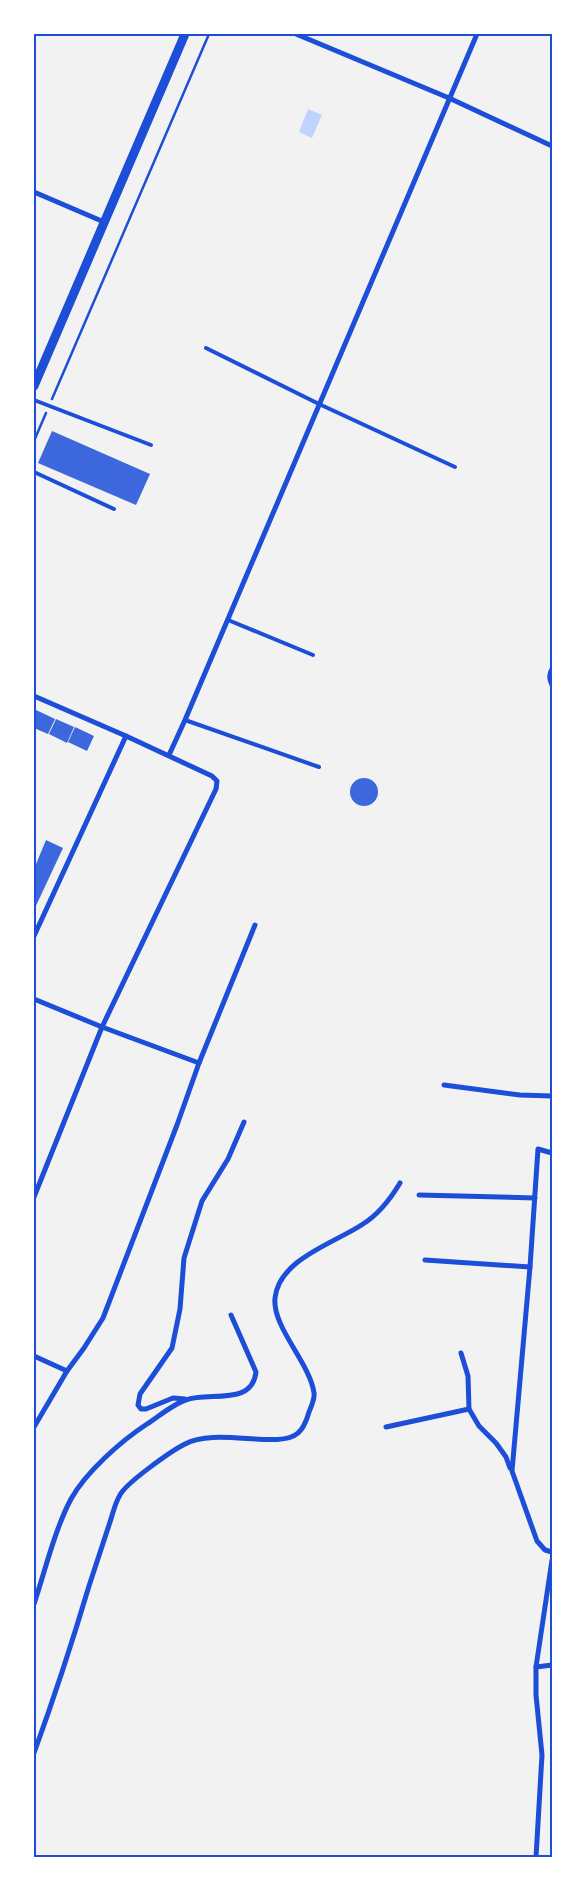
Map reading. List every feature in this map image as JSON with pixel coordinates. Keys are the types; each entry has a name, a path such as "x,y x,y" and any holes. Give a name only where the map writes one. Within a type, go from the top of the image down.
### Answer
{"street":[{"path":"34,386 185,34"},
{"path":"296,34 449,98 552,146"},
{"path":"169,755 477,34"},
{"path":"34,192 104,222"},
{"path":"551,683 550,673 552,668"},
{"path":"34,696 169,755 212,776 217,781 216,789 102,1027 34,1197"},
{"path":"34,936 126,736"},
{"path":"34,1427 67,1371 94,1333 112,1296 199,1063 254,925"},
{"path":"34,998 102,1027 199,1063"},
{"path":"444,1085 520,1095 552,1096"},
{"path":"231,1315 256,1372 255,1380 250,1387 236,1394 186,1400 173,1398 146,1409 141,1409 138,1405 140,1394 172,1348 180,1309 184,1258 202,1201 228,1159 244,1122"},
{"path":"512,1471 530,1267 538,1149 552,1153"},
{"path":"34,1753 58,1687 101,1548 120,1494 136,1479 186,1443 206,1436 286,1440 298,1433 308,1417 315,1395 306,1369 275,1310 275,1299 279,1282 295,1265 312,1252 364,1224 381,1209 400,1183"},
{"path":"419,1195 535,1198"},
{"path":"425,1260 530,1267"},
{"path":"461,1353 468,1376 469,1409 479,1426 496,1443 506,1457 537,1541 545,1550 552,1552"},
{"path":"34,1356 67,1371"},
{"path":"34,1604 58,1533 72,1499 100,1462 144,1426 186,1400"},
{"path":"386,1427 469,1409"},
{"path":"536,1857 542,1755 536,1695 536,1667 552,1560"},
{"path":"536,1667 552,1665"}],"lane":[{"path":"206,348 319,404 455,467"},
{"path":"34,400 151,445"},
{"path":"34,472 114,509"},
{"path":"228,620 313,655"},
{"path":"185,720 318,767"}],"path":[{"path":"34,442 209,34"}],"water":[{"path":"308,109 322,115 312,138 299,132"}],"building":[{"path":"52,431 150,474 136,505 38,463"},
{"path":"34,709 55,719 48,734 34,728"},
{"path":"56,719 74,727 67,743 49,734"},
{"path":"75,727 94,736 87,751 68,742"},
{"path":"364,778 374,782 378,792 374,802 364,806 354,802 350,792 354,782"},
{"path":"46,840 63,848 34,910 34,869"}]}
